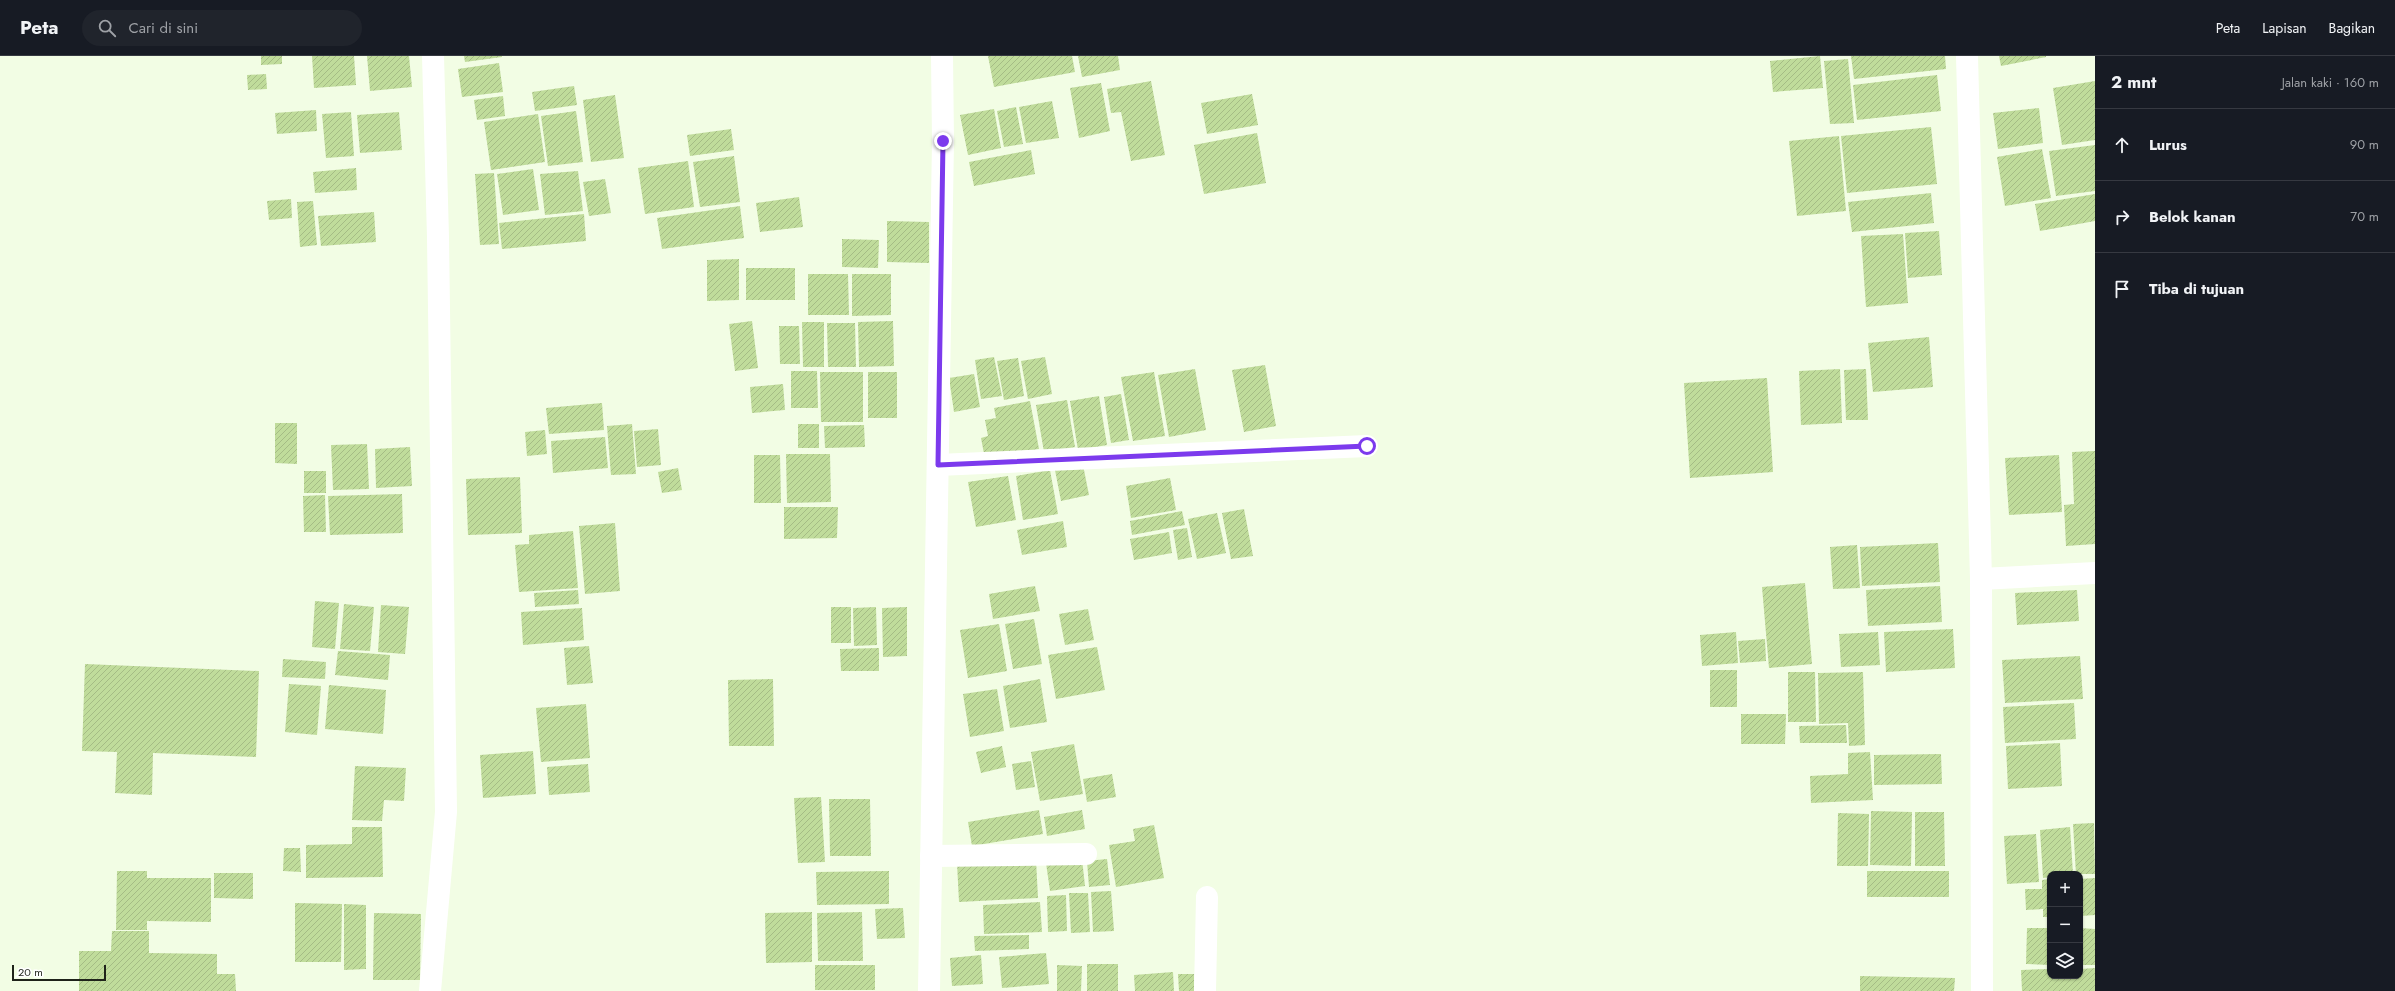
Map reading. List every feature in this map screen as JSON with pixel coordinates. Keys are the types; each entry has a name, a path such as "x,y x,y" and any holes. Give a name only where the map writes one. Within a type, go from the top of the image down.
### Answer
{"street":[{"path":"430,991 446,812 438,237 433,56"},
{"path":"929,991 936,488 938,465 943,141 942,56"},
{"path":"1967,56 1981,579 1982,991"},
{"path":"938,465 1367,446"},
{"path":"1981,579 2095,573"},
{"path":"931,856 1086,854"},
{"path":"1205,991 1207,897"}],"building":[{"path":"261,56 282,56 282,64 261,65"},
{"path":"312,56 354,56 356,85 314,88"},
{"path":"367,56 409,56 412,87 370,91"},
{"path":"464,56 502,56 502,57 465,62"},
{"path":"988,56 1072,56 1075,72 994,87"},
{"path":"1078,56 1118,56 1120,70 1082,77"},
{"path":"1820,56 1823,88 1773,92 1770,61"},
{"path":"1851,56 1945,56 1946,69 1854,79"},
{"path":"1999,56 2046,56 2046,57 2001,66"},
{"path":"1848,59 1854,123 1830,124 1824,61"},
{"path":"499,63 503,92 462,97 458,69"},
{"path":"266,74 267,89 248,90 247,75"},
{"path":"1937,75 1941,111 1857,120 1853,85"},
{"path":"1151,81 1165,155 1131,161 1121,112 1111,113 1107,89"},
{"path":"2095,81 2095,140 2062,145 2053,88"},
{"path":"1101,83 1110,131 1079,138 1070,88"},
{"path":"574,86 577,105 535,111 532,92"},
{"path":"1252,94 1258,125 1207,134 1201,103"},
{"path":"615,95 624,158 591,162 583,100"},
{"path":"503,96 505,116 477,120 474,100"},
{"path":"1052,101 1059,138 1026,143 1019,107"},
{"path":"1016,107 1023,144 1004,147 997,111"},
{"path":"2039,108 2043,143 1998,149 1993,113"},
{"path":"994,109 1001,148 968,155 960,115"},
{"path":"316,110 317,131 277,134 275,113"},
{"path":"576,111 583,162 548,166 541,116"},
{"path":"351,112 354,156 326,158 322,114"},
{"path":"399,112 402,150 360,153 357,115"},
{"path":"538,114 545,162 491,170 484,122"},
{"path":"1931,127 1937,184 1847,193 1841,136"},
{"path":"731,129 734,150 690,156 687,135"},
{"path":"1257,133 1266,183 1204,194 1194,145"},
{"path":"1839,136 1846,211 1797,216 1789,141"},
{"path":"2095,145 2095,191 2056,196 2049,151"},
{"path":"2042,149 2051,198 2005,206 1997,157"},
{"path":"1031,150 1035,174 974,186 969,162"},
{"path":"734,156 740,202 700,207 693,162"},
{"path":"688,161 694,207 645,214 638,168"},
{"path":"356,168 357,190 315,193 313,172"},
{"path":"533,169 539,210 503,215 497,174"},
{"path":"578,171 583,211 545,215 540,174"},
{"path":"494,173 499,244 480,245 475,174"},
{"path":"605,179 611,213 589,216 583,182"},
{"path":"1931,193 1934,223 1852,232 1848,202"},
{"path":"2095,194 2095,221 2040,231 2035,204"},
{"path":"799,197 803,227 760,232 756,203"},
{"path":"291,199 292,218 269,220 267,201"},
{"path":"313,201 317,245 300,247 297,202"},
{"path":"740,206 744,238 662,249 657,218"},
{"path":"374,212 376,242 321,246 318,216"},
{"path":"584,214 586,241 502,249 499,223"},
{"path":"887,221 929,222 929,263 887,262"},
{"path":"1939,231 1942,275 1908,278 1905,233"},
{"path":"1903,234 1908,303 1866,307 1861,236"},
{"path":"842,239 879,240 878,268 842,267"},
{"path":"739,259 739,300 707,301 707,260"},
{"path":"746,268 795,268 795,300 746,300"},
{"path":"808,274 848,274 849,315 808,315"},
{"path":"852,274 891,274 891,315 852,316"},
{"path":"752,321 758,368 735,371 729,324"},
{"path":"893,321 894,366 859,367 858,322"},
{"path":"802,322 824,322 824,367 803,367"},
{"path":"827,323 855,323 856,367 828,367"},
{"path":"779,326 799,326 800,364 780,364"},
{"path":"1929,337 1933,387 1873,392 1868,343"},
{"path":"994,357 1002,396 981,399 975,360"},
{"path":"1045,357 1052,394 1028,399 1021,361"},
{"path":"1018,358 1024,396 1004,400 997,361"},
{"path":"1265,365 1276,426 1244,432 1232,370"},
{"path":"1195,369 1206,430 1169,437 1158,375"},
{"path":"1840,369 1842,423 1801,425 1799,371"},
{"path":"1866,369 1868,420 1846,420 1844,370"},
{"path":"791,371 817,371 818,408 791,408"},
{"path":"820,372 863,372 863,422 821,422"},
{"path":"868,372 897,372 897,418 868,418"},
{"path":"1154,372 1165,436 1133,441 1121,377"},
{"path":"974,374 980,407 954,412 949,378"},
{"path":"1767,378 1773,472 1690,478 1684,383"},
{"path":"783,384 785,410 752,413 750,387"},
{"path":"1121,394 1129,440 1111,443 1104,397"},
{"path":"1099,396 1107,445 1078,450 1070,401"},
{"path":"1067,400 1075,447 1044,452 1036,405"},
{"path":"1030,401 1039,449 985,459 981,438 988,436 985,420 996,418 994,408"},
{"path":"602,403 604,430 549,434 546,408"},
{"path":"275,423 297,423 297,464 275,463"},
{"path":"632,424 636,474 611,475 607,426"},
{"path":"798,424 819,424 819,448 798,448"},
{"path":"864,425 865,447 825,448 824,426"},
{"path":"658,429 661,465 637,467 634,431"},
{"path":"545,430 547,454 527,456 525,432"},
{"path":"605,437 608,468 553,473 551,441"},
{"path":"367,444 369,489 333,490 331,445"},
{"path":"410,447 412,486 376,488 375,449"},
{"path":"2095,451 2095,544 2066,546 2064,505 2074,504 2072,452"},
{"path":"786,454 830,454 831,502 787,503"},
{"path":"754,455 780,455 781,503 754,503"},
{"path":"2059,455 2062,512 2009,515 2005,458"},
{"path":"1083,465 1089,495 1061,501 1055,470"},
{"path":"678,468 682,490 662,493 658,472"},
{"path":"1050,470 1058,514 1023,520 1016,476"},
{"path":"304,471 326,471 326,493 304,493"},
{"path":"1008,476 1016,520 976,527 968,482"},
{"path":"520,477 522,533 468,535 466,479"},
{"path":"1170,478 1176,510 1131,518 1126,486"},
{"path":"402,494 403,533 330,535 328,496"},
{"path":"325,495 326,532 304,532 303,496"},
{"path":"784,507 838,507 837,538 784,539"},
{"path":"1244,509 1253,556 1231,559 1222,513"},
{"path":"1182,511 1185,525 1132,535 1130,521"},
{"path":"1217,513 1226,553 1197,559 1188,519"},
{"path":"1063,521 1067,547 1022,555 1017,530"},
{"path":"615,523 620,591 585,594 579,526"},
{"path":"1187,528 1192,557 1178,560 1173,530"},
{"path":"573,531 578,588 519,592 515,545 529,544 529,535"},
{"path":"1169,532 1172,553 1134,560 1130,539"},
{"path":"1938,543 1940,582 1862,586 1860,547"},
{"path":"1857,545 1860,588 1833,589 1830,547"},
{"path":"1805,583 1812,664 1769,668 1762,587"},
{"path":"1035,586 1040,611 993,619 989,594"},
{"path":"1940,586 1942,622 1868,626 1866,590"},
{"path":"578,590 579,604 535,607 534,593"},
{"path":"2077,590 2079,621 2017,625 2015,593"},
{"path":"315,601 339,603 335,649 312,647"},
{"path":"344,604 374,607 370,651 340,649"},
{"path":"381,605 409,607 405,654 378,652"},
{"path":"831,607 851,607 851,643 831,643"},
{"path":"876,607 877,645 854,646 853,608"},
{"path":"907,607 907,656 883,657 882,608"},
{"path":"582,608 584,640 523,645 521,612"},
{"path":"1088,609 1094,640 1065,645 1059,614"},
{"path":"1034,619 1042,664 1013,669 1005,624"},
{"path":"999,624 1007,671 968,678 960,630"},
{"path":"1953,629 1955,668 1886,672 1884,632"},
{"path":"1736,632 1738,663 1702,666 1700,635"},
{"path":"1878,632 1880,665 1841,667 1839,634"},
{"path":"1765,639 1766,661 1740,663 1738,641"},
{"path":"589,646 593,683 567,685 564,648"},
{"path":"1097,647 1105,690 1056,699 1048,655"},
{"path":"879,648 879,671 841,671 840,649"},
{"path":"338,651 390,655 388,680 335,675"},
{"path":"2080,656 2083,699 2005,703 2002,660"},
{"path":"283,659 326,662 325,679 282,677"},
{"path":"85,664 259,671 256,757 153,753 152,795 115,793 117,752 82,751"},
{"path":"1710,670 1737,670 1737,707 1710,707"},
{"path":"1788,672 1815,672 1816,722 1788,722"},
{"path":"1863,672 1865,745 1849,746 1848,723 1819,724 1818,673"},
{"path":"773,679 774,746 729,746 728,680"},
{"path":"1040,679 1047,722 1010,728 1003,686"},
{"path":"289,684 321,686 317,735 285,732"},
{"path":"329,685 386,690 383,734 325,729"},
{"path":"997,689 1004,731 970,737 963,694"},
{"path":"2074,703 2076,739 2005,743 2003,707"},
{"path":"586,704 590,758 541,762 536,708"},
{"path":"1741,714 1786,714 1785,744 1741,744"},
{"path":"1846,725 1847,743 1800,743 1799,726"},
{"path":"2060,743 2062,786 2008,789 2006,746"},
{"path":"1074,744 1083,794 1040,801 1031,752"},
{"path":"1002,746 1006,767 981,773 976,752"},
{"path":"533,751 536,794 483,798 480,755"},
{"path":"1870,752 1873,800 1811,803 1810,776 1848,774 1848,753"},
{"path":"1941,754 1942,784 1874,785 1874,755"},
{"path":"1031,761 1035,787 1016,790 1012,764"},
{"path":"588,764 590,792 549,795 547,767"},
{"path":"355,766 406,768 404,801 384,800 382,821 352,820"},
{"path":"1112,774 1116,797 1087,802 1083,779"},
{"path":"821,797 825,862 798,863 794,798"},
{"path":"829,799 870,799 871,856 830,856"},
{"path":"1039,810 1043,834 972,846 968,822"},
{"path":"1082,810 1085,829 1047,836 1044,817"},
{"path":"1871,811 1912,812 1911,866 1870,865"},
{"path":"1915,812 1944,812 1945,866 1915,866"},
{"path":"1838,813 1869,814 1868,866 1837,866"},
{"path":"2094,823 2095,874 2083,874 2083,871 2076,871 2073,824"},
{"path":"1154,825 1164,878 1116,887 1109,845 1135,841 1133,829"},
{"path":"352,827 382,827 383,877 306,878 306,845 352,844"},
{"path":"2070,827 2073,871 2047,871 2047,877 2043,878 2040,830"},
{"path":"2036,834 2039,882 2007,884 2004,836"},
{"path":"284,848 300,848 301,872 283,871"},
{"path":"1082,859 1085,886 1050,891 1046,863"},
{"path":"1107,859 1110,885 1089,887 1087,861"},
{"path":"1036,860 1038,898 959,902 957,863"},
{"path":"117,871 147,871 147,878 211,878 211,922 147,921 147,930 116,930"},
{"path":"889,871 889,904 817,905 816,872"},
{"path":"1867,871 1949,871 1949,897 1867,897"},
{"path":"214,873 253,873 253,899 214,898"},
{"path":"2095,878 2095,915 2083,916 2083,879"},
{"path":"2047,879 2047,917 2043,917 2043,909 2026,910 2025,889 2042,889 2042,880"},
{"path":"1111,891 1114,931 1093,932 1091,892"},
{"path":"1069,893 1088,893 1090,932 1071,933"},
{"path":"1066,895 1067,931 1048,932 1047,896"},
{"path":"1040,902 1042,932 984,934 983,905"},
{"path":"295,903 342,904 341,962 295,962"},
{"path":"344,904 366,905 366,969 344,970"},
{"path":"903,908 905,938 877,939 875,909"},
{"path":"812,912 812,962 766,963 765,913"},
{"path":"862,912 863,961 818,961 817,913"},
{"path":"374,913 421,914 420,980 373,980"},
{"path":"2027,928 2047,928 2047,965 2026,964"},
{"path":"2083,928 2095,929 2095,965 2083,965"},
{"path":"112,931 149,931 149,953 217,954 217,974 235,974 236,991 79,991 79,951 111,951"},
{"path":"1029,935 1029,949 975,951 974,936"},
{"path":"1046,953 1049,984 1002,988 999,957"},
{"path":"981,955 983,984 952,986 950,958"},
{"path":"1087,964 1118,964 1118,991 1087,991"},
{"path":"815,965 875,965 875,990 815,990"},
{"path":"1057,965 1082,966 1081,991 1057,991"},
{"path":"2095,968 2095,991 2022,991 2021,970 2047,969 2047,979 2083,979 2083,969"},
{"path":"1173,972 1174,991 1135,991 1134,975"},
{"path":"1178,974 1194,974 1194,991 1179,991"},
{"path":"1860,976 1955,978 1954,991 1860,991"}],"route":[{"path":"943,141 938,465 1367,446"}]}
